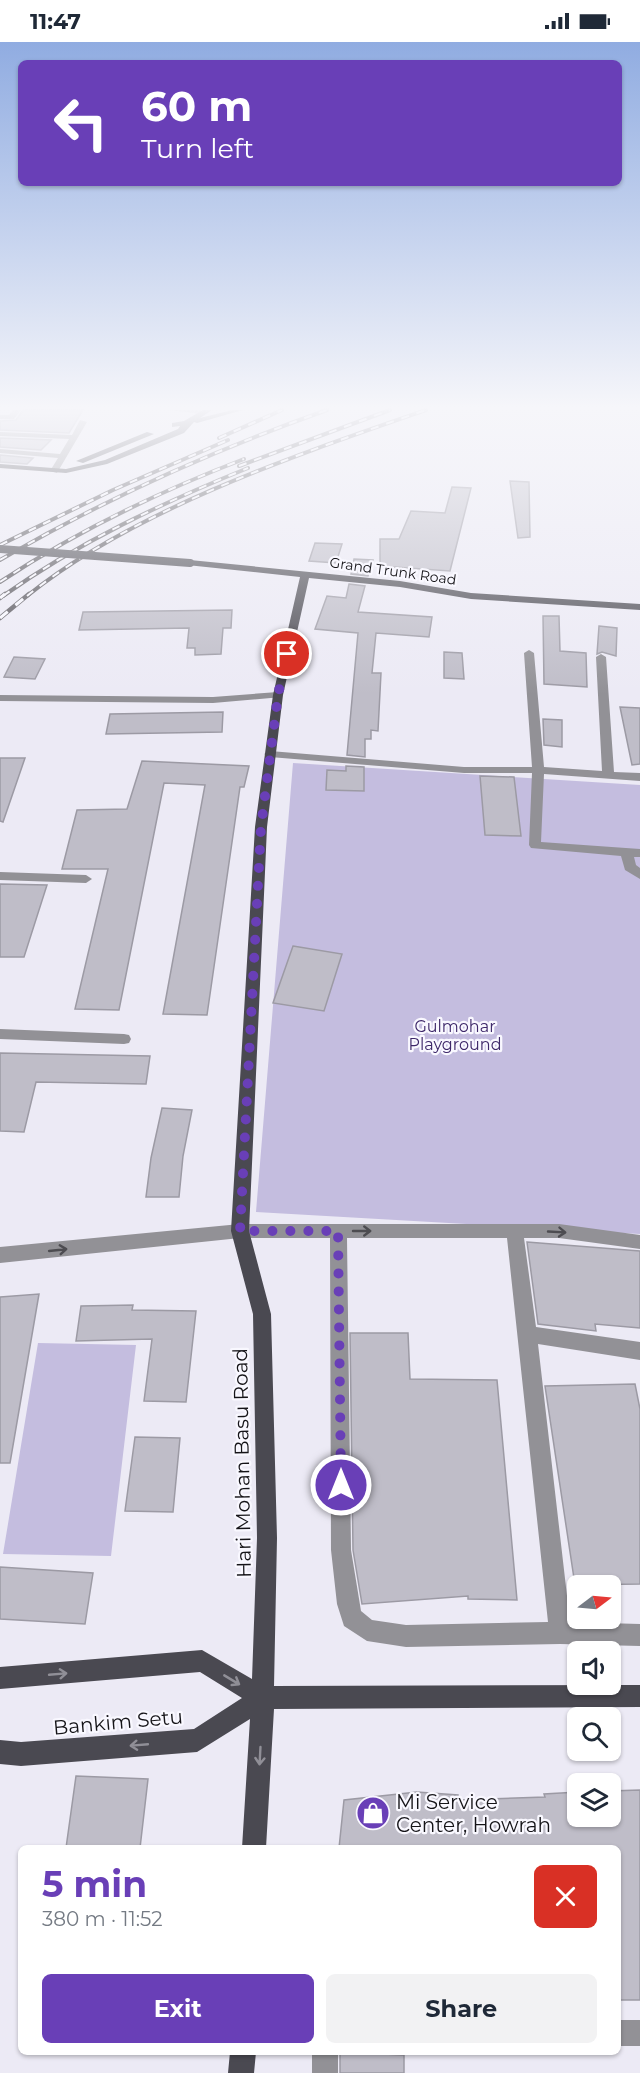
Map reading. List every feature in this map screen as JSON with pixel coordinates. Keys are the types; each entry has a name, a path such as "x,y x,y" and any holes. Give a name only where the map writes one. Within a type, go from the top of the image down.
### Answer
{"main road":[{"name":"Grand Trunk Road","path":"0,549 305,574 400,584 471,596 640,607"},
{"name":"Hari Mohan Basu Road","path":"254,1845 263,1698 267,1538 262,1314 240,1231 261,827 278,695 305,574"},
{"path":"0,1678 202,1662 263,1698 640,1696"},
{"name":"Bankim Setu","path":"0,1752 21,1754 198,1740 263,1698"},
{"path":"241,2073 243,2055"}],"street":[{"path":"529,653 538,770 535,845 634,853 630,867 640,875"},
{"path":"601,657 608,774"},
{"path":"0,698 213,700 278,695"},
{"path":"270,754 464,770 538,770 640,777"},
{"path":"0,876 86,879"},
{"path":"0,1034 124,1039"},
{"path":"0,1255 240,1231 559,1231 640,1242"},
{"path":"338,1231 341,1550 352,1618 368,1630 406,1636 560,1633 640,1635"},
{"path":"515,1231 560,1633"},
{"path":"527,1334 640,1351"},
{"path":"621,2033 640,2033"},
{"path":"325,2073 326,2055"}],"green space":[{"name":"Gulmohar Playground","path":"293,763 640,785 640,1234 256,1212"},
{"path":"38,1343 136,1345 111,1556 3,1554"}],"building":[{"path":"447,505 467,505 450,571 380,566 380,539 399,539 411,511 445,513"},
{"path":"513,505 529,505 530,537 518,538"},
{"path":"315,543 342,544 336,563 309,561"},
{"path":"354,559 373,560 368,576 351,574"},
{"path":"349,584 365,586 358,612 432,617 429,637 376,633 372,673 381,673 378,731 371,730 371,739 365,739 365,757 347,755 358,633 315,629 327,596 346,598"},
{"path":"232,610 231,628 223,628 221,654 195,655 195,648 187,648 189,628 79,630 83,612"},
{"path":"543,616 559,616 560,651 586,653 587,687 544,684"},
{"path":"599,626 617,628 616,656 602,652 597,654"},
{"path":"444,652 462,653 464,679 444,678"},
{"path":"14,657 45,659 35,679 4,677"},
{"path":"620,707 640,708 640,764 632,765"},
{"path":"223,712 222,732 106,734 110,714"},
{"path":"543,719 562,720 562,747 544,745"},
{"path":"0,758 25,758 3,822 0,821"},
{"path":"142,761 249,766 244,787 240,787 207,1015 163,1014 205,785 164,783 119,1010 75,1009 108,869 62,869 77,810 127,809"},
{"path":"346,766 364,767 364,791 326,790 327,770 346,771"},
{"path":"480,776 514,777 521,836 485,835"},
{"path":"0,884 47,885 24,957 0,957"},
{"path":"293,946 342,954 324,1011 273,1003"},
{"path":"0,1053 150,1056 146,1084 36,1082 24,1132 0,1131"},
{"path":"162,1108 192,1110 183,1156 179,1197 146,1197 151,1158"},
{"path":"527,1242 640,1251 640,1328 595,1324 596,1331 538,1324"},
{"path":"39,1294 10,1463 0,1463 0,1297"},
{"path":"133,1305 132,1310 196,1311 186,1402 144,1401 152,1339 76,1341 81,1306"},
{"path":"350,1333 408,1333 410,1379 497,1380 517,1600 468,1599 468,1596 362,1604 353,1550"},
{"path":"635,1384 640,1409 640,1584 621,1584 621,1575 573,1575 545,1386"},
{"path":"135,1437 180,1438 173,1512 125,1511"},
{"path":"0,1567 93,1573 85,1624 0,1619"},
{"path":"76,1776 148,1779 140,1845 66,1845"},
{"path":"640,1790 640,2000 621,2000 621,1845 339,1845 344,1800 417,1792 458,1795 458,1800 545,1797 544,1794 567,1793 567,1827 621,1827 621,1791"},
{"path":"340,2055 404,2055 404,2073 340,2073"}],"railway":[{"path":"0,545 83,505"},
{"path":"0,560 103,505"},
{"path":"0,582 88,529 138,505"},
{"path":"3,596 61,558 164,505"},
{"path":"27,596 70,565 117,537 179,505"},
{"path":"0,598 5,594"},
{"path":"0,618 29,594"}],"place":[{"name":"Mi Service Center, Howrah","path":"373,1813"}],"route":[{"path":"287,654 278,695 261,827 240,1231 338,1231 341,1485"}]}
